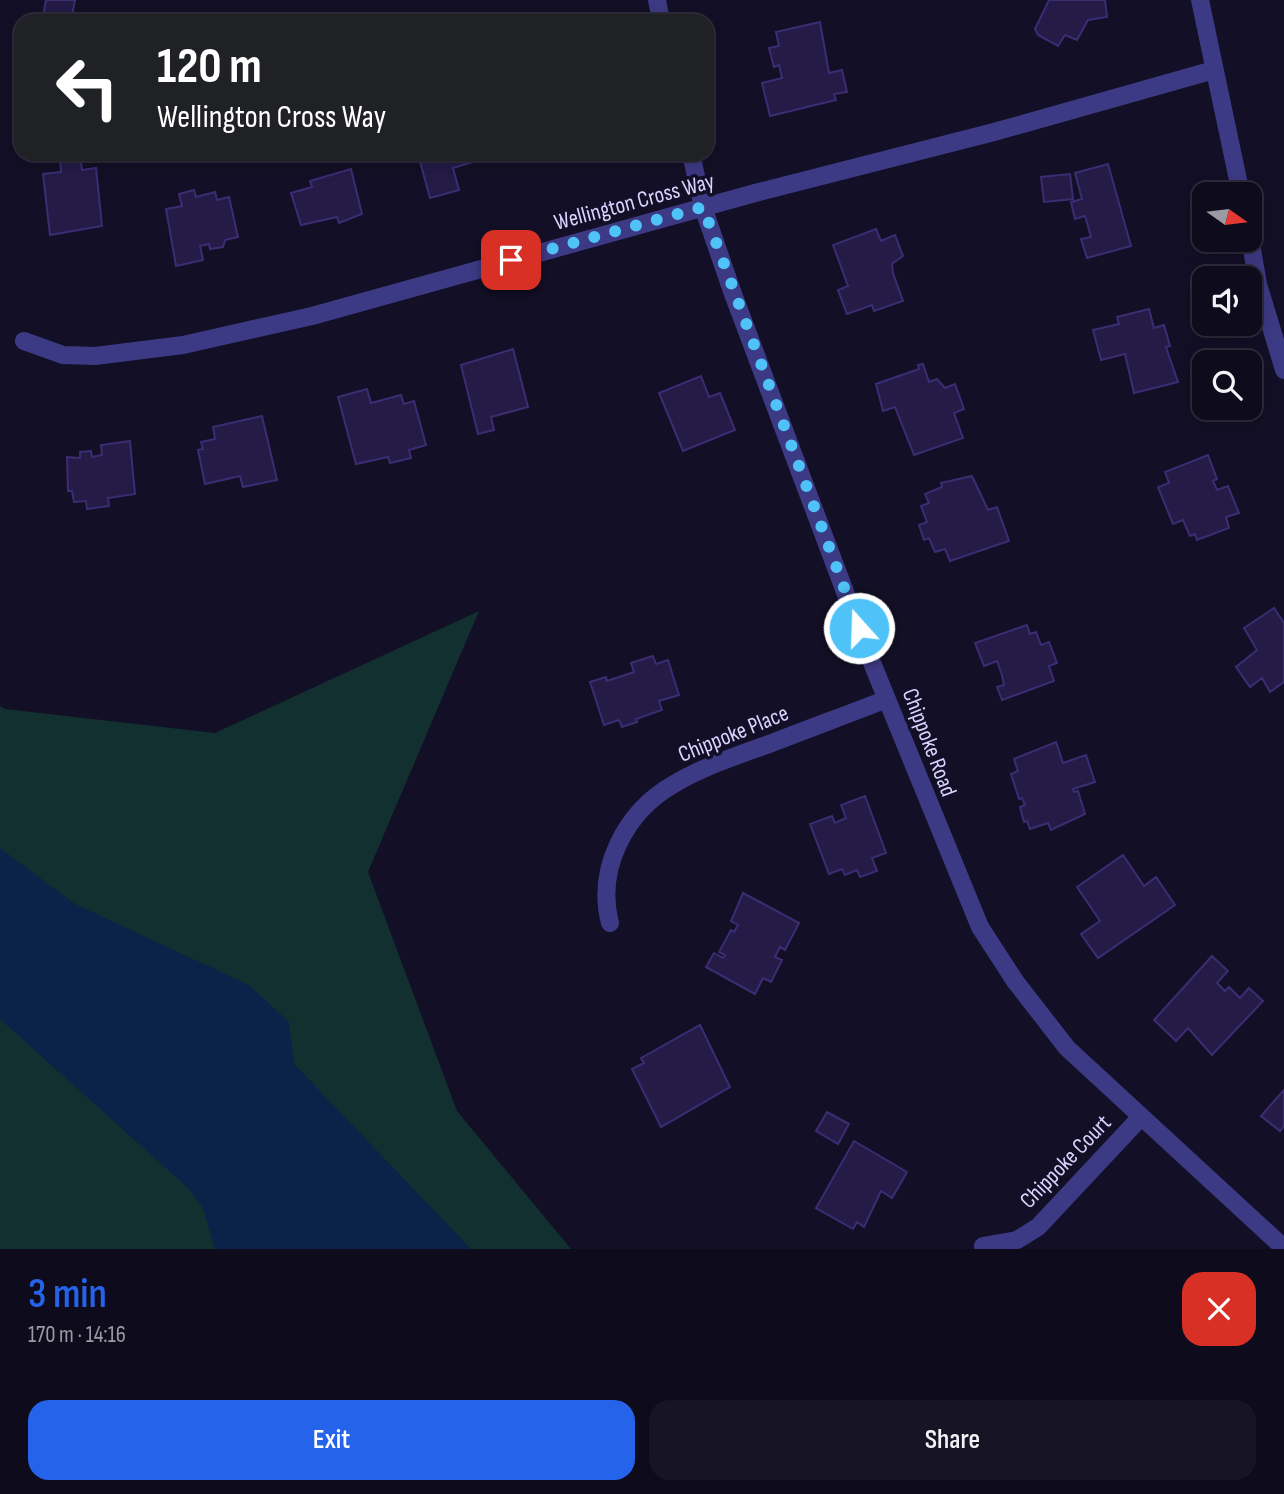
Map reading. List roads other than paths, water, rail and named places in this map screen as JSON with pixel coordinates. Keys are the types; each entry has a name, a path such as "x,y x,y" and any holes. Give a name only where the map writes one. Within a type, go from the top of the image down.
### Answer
{"street":[{"path":"1200,0 1238,182"},
{"name":"Wellington Cross Way","path":"24,341 63,355 94,356 183,345 312,316 703,207 1214,70"},
{"name":"Chippoke Road","path":"693,161 703,207 887,699 980,927 1015,981 1067,1048 1284,1248"},
{"path":"1252,252 1258,284 1284,370"},
{"name":"Chippoke Place","path":"610,923 604,901 606,873 613,850 632,823 671,785 701,770 887,699"},
{"name":"Chippoke Court","path":"983,1246 1017,1240 1038,1227 1140,1118"}],"water":[{"path":"0,848 75,904 249,985 289,1022 294,1064 471,1249 215,1249 203,1208 188,1188 0,1019"}]}
